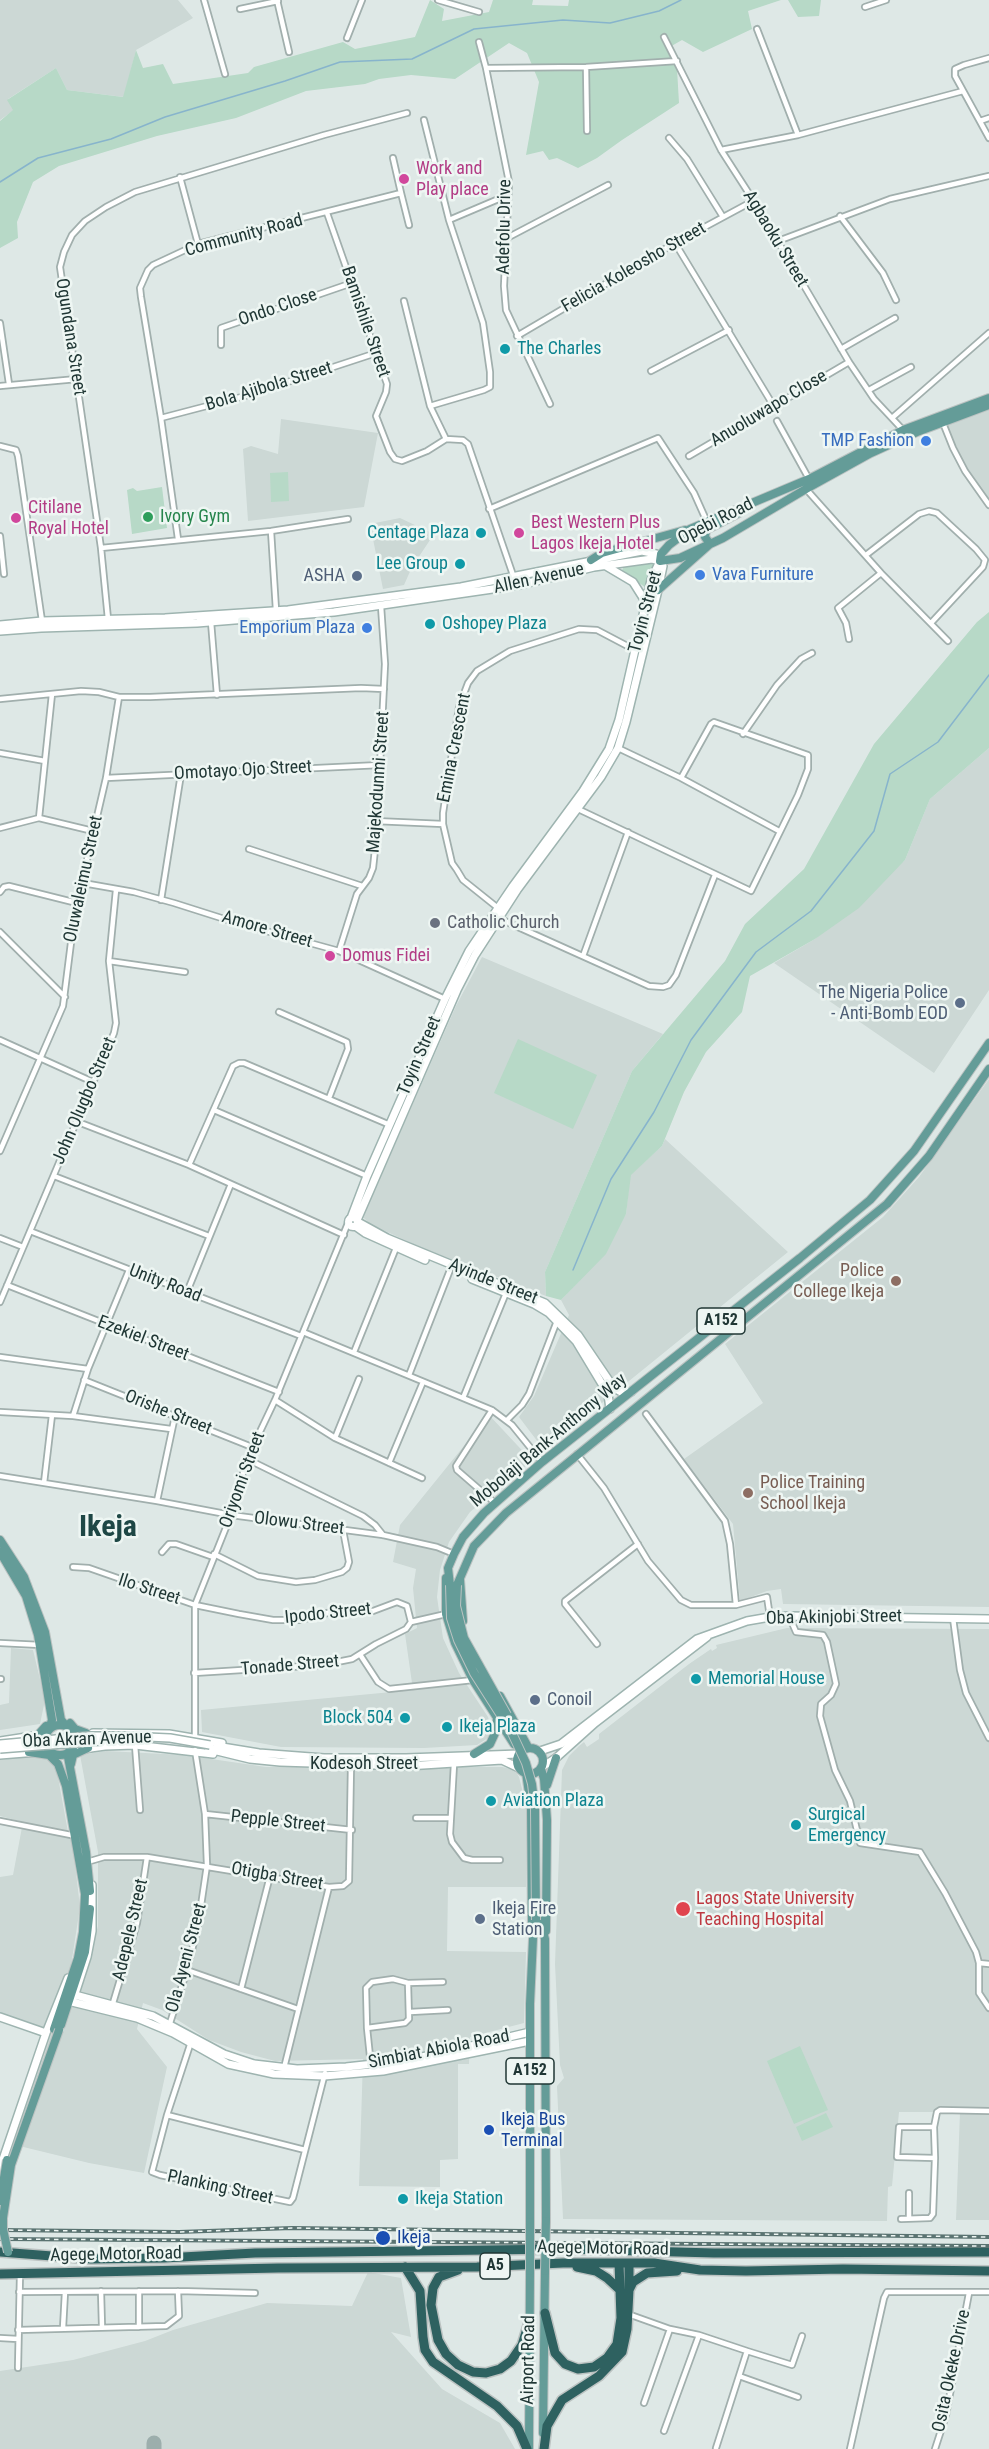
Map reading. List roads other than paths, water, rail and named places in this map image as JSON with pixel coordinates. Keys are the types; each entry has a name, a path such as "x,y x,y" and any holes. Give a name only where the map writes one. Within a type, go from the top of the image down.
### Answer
{"highway":[{"name":"Agege Motor Road","path":"4,2252 101,2259 297,2252 566,2249 714,2253 989,2252"},
{"name":"Agege Motor Road","path":"0,2274 278,2268 477,2267 563,2263 654,2263 700,2270 989,2271"},
{"path":"544,2449 547,2426 562,2400 598,2376 622,2352 628,2314 624,2290 596,2271 563,2263"},
{"path":"545,2313 555,2353 565,2364 578,2369 594,2367 607,2358 617,2344 624,2290 624,2263"},
{"path":"405,2267 420,2291 425,2350 433,2362 502,2410 517,2426 528,2449"},
{"path":"477,2267 445,2274 439,2277 433,2288 431,2305 433,2322 438,2340 446,2355 458,2365 473,2372 486,2373 500,2369 511,2361 522,2345 530,2319"},
{"path":"624,2290 647,2273 700,2270"}],"main road":[{"name":"Opebi Road","path":"989,398 903,430 809,479 690,529 669,545 661,554 660,561 680,558 710,544 870,453 916,432 989,405"},
{"path":"657,590 710,544 705,537 706,530 739,514 741,509"},
{"path":"591,560 602,553 690,529"},
{"name":"Mobolaji Bank-Anthony Way","path":"530,2271 530,2032 533,1938 538,1920 540,1813 535,1778 515,1729 464,1638 456,1606 454,1585 448,1568 470,1528 542,1462 870,1200 914,1151 989,1043"},
{"name":"Mobolaji Bank-Anthony Way","path":"454,1585 474,1546 489,1528 577,1454 887,1204 929,1156 989,1069"},
{"path":"646,1381 654,1393"},
{"path":"0,1540 24,1577 56,1712 75,1739 68,1757 84,1863 87,1912"},
{"path":"0,1552 28,1595 45,1632 56,1712 47,1733 46,1744 50,1751 59,1758 76,1836 89,1874 87,1912 78,1958 57,2029 11,2165 3,2218 4,2252"},
{"path":"448,1568 445,1579 446,1614 455,1643 473,1680 519,1753"},
{"path":"460,1575 461,1616 467,1636 528,1747 540,1751 544,1759 541,1768 548,1820 545,1939"},
{"path":"491,1707 501,1707 502,1699"},
{"path":"56,1712 75,1729 86,1733"},
{"path":"37,1736 56,1712"},
{"path":"474,1755 490,1744 494,1738 497,1717"},
{"path":"47,1733 60,1725 68,1728"},
{"path":"528,1747 519,1753 517,1759 522,1771 531,1821 533,1938"},
{"path":"72,1776 73,1755 88,1748"},
{"path":"50,1751 62,1754 69,1751"},
{"path":"29,1752 49,1755 58,1764 63,1778"},
{"path":"546,1792 556,1758"},
{"path":"522,1771 534,1774 541,1768"},
{"path":"531,1821 541,1816 548,1820"},
{"name":"Mobolaji Bank-Anthony Way","path":"538,1920 545,1939 545,2271"},
{"path":"0,2201 6,2165 13,2142 57,2029"},
{"name":"Airport Road","path":"528,2449 530,2271"},
{"name":"Airport Road","path":"544,2449 545,2271"}],"street":[{"path":"204,0 225,74"},
{"path":"347,38 362,0"},
{"path":"438,0 479,12"},
{"path":"865,7 886,0"},
{"path":"240,9 278,1 289,52"},
{"path":"757,29 798,135"},
{"name":"Agbaoku Street","path":"664,37 721,150 778,241 841,349 874,399 903,430"},
{"name":"Adefolu Drive","path":"479,42 508,182 504,297 506,310 550,405"},
{"path":"989,58 955,69 954,76 989,138"},
{"path":"486,68 586,67 676,61"},
{"path":"586,67 587,131"},
{"path":"721,150 798,135 963,91"},
{"name":"Ogundana Street","path":"108,619 101,548 60,267 63,252 72,235 85,221 135,192 180,177 406,113"},
{"path":"980,121 989,118"},
{"path":"424,120 450,220 483,323 490,380 489,387 484,390 430,406"},
{"path":"669,138 687,159 723,217"},
{"path":"393,158 409,225"},
{"path":"778,241 890,199 989,176"},
{"path":"180,177 198,244"},
{"path":"507,238 608,185"},
{"name":"Community Road","path":"178,539 140,288 147,270 198,244 401,193"},
{"path":"450,220 508,195"},
{"name":"Felicia Koleosho Street","path":"517,336 675,243 753,201"},
{"name":"Bamishile Street","path":"327,213 387,384 377,412 377,421 395,459 402,461 409,459 446,439"},
{"path":"840,216 883,273 896,300"},
{"path":"675,243 773,405"},
{"name":"Ondo Close","path":"221,345 221,328 352,283"},
{"path":"404,301 430,406 446,439 463,440 468,444 514,578"},
{"path":"841,349 895,318"},
{"path":"0,323 9,384"},
{"path":"651,371 729,330"},
{"path":"892,418 989,333"},
{"name":"Bola Ajibola Street","path":"161,418 245,396 376,353"},
{"name":"Anuoluwapo Close","path":"689,456 849,362"},
{"path":"869,390 911,367"},
{"path":"0,386 77,379"},
{"path":"777,421 809,479"},
{"path":"943,423 965,471 989,505"},
{"path":"489,509 658,438 694,493 707,522"},
{"path":"0,446 16,450 18,456 42,621"},
{"path":"806,489 881,573 948,641"},
{"path":"866,555 919,514 929,511 937,513 976,549 985,560 983,567 931,622"},
{"path":"101,548 271,531 348,519"},
{"path":"271,531 276,610"},
{"path":"0,536 4,574"},
{"name":"Allen Avenue","path":"0,625 42,621 176,617 331,605 514,578 642,551 656,554 660,561"},
{"name":"Allen Avenue","path":"0,632 41,628 211,622 381,606 520,585 606,566 652,559 660,561"},
{"name":"Toyin Street","path":"344,1234 353,1223 457,990 475,955 498,918 601,777 618,748 663,566 660,561"},
{"name":"Toyin Street","path":"353,1223 367,1176 445,999 469,951 560,825 605,758 620,720 645,601 660,561"},
{"path":"606,566 633,582 645,601"},
{"path":"849,639 849,632 837,608 881,573"},
{"name":"Majekodunmi Street","path":"339,951 357,894 369,878 373,868 384,689 381,606"},
{"path":"211,622 217,695"},
{"name":"Emina Crescent","path":"498,908 463,880 452,863 443,824 442,813 459,707 468,683 477,671 510,651 579,629 597,630 635,650"},
{"path":"743,734 777,685 801,659 812,653"},
{"path":"0,699 81,691 99,692 119,697 384,689"},
{"path":"39,818 52,694"},
{"name":"Oluwaleimu Street","path":"0,1150 42,1057 65,997 71,934 106,778 119,697"},
{"path":"578,809 751,891 798,795 808,769 808,755 743,734 717,722 711,724 681,778"},
{"path":"618,748 681,778 779,831"},
{"path":"0,753 45,761"},
{"name":"Omotayo Ojo Street","path":"106,778 380,765"},
{"path":"161,900 181,774"},
{"path":"0,828 39,818 93,831"},
{"path":"375,821 443,824"},
{"path":"583,956 628,832"},
{"path":"249,849 362,886"},
{"path":"498,918 649,986 663,987 669,985 676,975 715,875"},
{"name":"Amore Street","path":"83,884 161,900 339,951 445,999"},
{"path":"0,892 4,887 9,886 77,903"},
{"name":"John Olugbo Street","path":"0,1301 111,1041 116,1023 109,961 116,890"},
{"path":"0,932 65,997"},
{"path":"109,961 185,972"},
{"path":"279,1012 347,1042 348,1049 329,1098"},
{"path":"0,1040 93,1082"},
{"path":"189,1165 233,1066 239,1063 244,1063 390,1125"},
{"path":"214,1110 367,1176"},
{"path":"78,1122 189,1165 344,1234"},
{"path":"54,1176 210,1236"},
{"path":"187,1292 231,1184"},
{"name":"Ayinde Street","path":"353,1223 396,1248 534,1304 557,1321 576,1341 606,1389 611,1401 610,1409"},
{"name":"Ayinde Street","path":"353,1223 544,1303 578,1335 614,1388 621,1392 631,1392"},
{"name":"Unity Road","path":"30,1231 187,1292 354,1352 492,1410 507,1420 542,1462"},
{"name":"Oriyomi Street","path":"195,1737 195,1605 231,1515 247,1459 279,1392 344,1234"},
{"path":"0,1238 23,1247"},
{"path":"354,1352 396,1248"},
{"path":"74,1416 88,1369 129,1270"},
{"path":"409,1375 450,1270"},
{"name":"Ezekiel Street","path":"7,1286 279,1392"},
{"path":"463,1398 506,1293"},
{"path":"507,1420 529,1394 557,1321"},
{"path":"0,1357 88,1369"},
{"path":"335,1438 359,1379"},
{"name":"Orishe Street","path":"84,1380 252,1447"},
{"path":"389,1463 423,1382"},
{"path":"275,1400 335,1438 422,1478"},
{"path":"492,1410 456,1466 457,1470 495,1503"},
{"path":"0,1412 74,1416 171,1429"},
{"path":"646,1414 725,1521 730,1544 736,1605"},
{"path":"44,1482 52,1415"},
{"path":"158,1501 175,1416"},
{"path":"577,1454 604,1488 648,1561 681,1600 691,1605 736,1605 768,1597 770,1617"},
{"path":"247,1459 363,1516 383,1535"},
{"name":"Olowu Street","path":"0,1476 231,1515 383,1535 437,1547 454,1554"},
{"path":"162,1552 169,1544 176,1544 213,1556 258,1576 296,1582 315,1580 342,1572 346,1568 349,1562 343,1530"},
{"path":"597,1644 564,1601 638,1544"},
{"name":"Ilo Street","path":"73,1567 88,1568 195,1605"},
{"name":"Ipodo Street","path":"195,1605 273,1620 291,1620 343,1609 373,1611 402,1602 410,1612 411,1622"},
{"path":"411,1622 446,1614"},
{"path":"789,1616 796,1632 822,1635 827,1642 836,1684 831,1695 821,1704 820,1716 835,1770 850,1801 860,1843 920,1852 976,1952 979,1963 979,1993 989,2008"},
{"name":"Oba Akinjobi Street","path":"540,1751 561,1744 698,1639 731,1626 770,1617 789,1616 989,1619"},
{"path":"953,1617 960,1670 966,1693 989,1738"},
{"name":"Tonade Street","path":"194,1673 322,1665 361,1656 376,1644 406,1629 411,1622"},
{"path":"541,1768 556,1758 581,1734 707,1637"},
{"path":"0,1643 40,1645"},
{"path":"361,1656 378,1682 389,1689 473,1680"},
{"path":"68,1728 77,1733 137,1733 195,1737 259,1753"},
{"path":"0,1743 47,1733"},
{"path":"137,1733 132,1735 131,1739 135,1745 140,1810"},
{"name":"Oba Akran Avenue","path":"0,1743 89,1736 125,1736 170,1738 209,1747"},
{"name":"Oba Akran Avenue","path":"0,1749 125,1740 209,1747"},
{"path":"69,1751 135,1745 195,1750 249,1759"},
{"name":"Kodesoh Street","path":"209,1747 340,1758 406,1758 519,1753"},
{"name":"Kodesoh Street","path":"209,1747 249,1759 280,1762 351,1765 454,1764 502,1760 522,1771"},
{"name":"Ola Ayeni Street","path":"170,2023 187,1970 203,1900 207,1865 205,1814 195,1750"},
{"path":"0,1755 50,1751"},
{"path":"454,1764 450,1818 452,1842 464,1858 501,1860"},
{"name":"Otigba Street","path":"84,1863 104,1857 147,1857 207,1865 329,1887 343,1886 349,1881 352,1830 351,1765"},
{"name":"Pepple Street","path":"205,1814 352,1830"},
{"path":"416,1818 450,1818"},
{"path":"0,1821 76,1836"},
{"name":"Adepele Street","path":"113,2003 137,1923 147,1857"},
{"path":"0,2195 9,2195 17,2151 87,1957 92,1931 94,1894 89,1874"},
{"path":"241,1989 270,1876"},
{"path":"0,2168 46,2033 76,1954 84,1882"},
{"path":"284,2068 329,1887"},
{"path":"979,1963 989,1964"},
{"path":"187,1970 298,2009"},
{"path":"372,2068 368,2028 368,1985 372,1982 393,1979 408,1983 443,1982"},
{"path":"368,2028 405,2023 409,2019 408,1983"},
{"path":"74,1998 136,2018 192,2041 219,2060 247,2070 274,2074 324,2076 530,2041"},
{"name":"Simbiat Abiola Road","path":"74,1998 113,2003 139,2010 170,2023 192,2041 231,2057 254,2064 284,2068 372,2068 530,2032"},
{"path":"410,2012 448,2010"},
{"path":"0,2017 46,2033"},
{"name":"Planking Street","path":"192,2041 166,2115 152,2172 286,2203 292,2200 327,2068"},
{"path":"901,2219 930,2218 933,2214 935,2115 940,2110 989,2111"},
{"path":"166,2115 305,2150"},
{"path":"934,2127 899,2127 897,2157 935,2158"},
{"path":"909,2193 909,2218"},
{"path":"18,2368 20,2274"},
{"path":"850,2449 887,2292 892,2290 989,2292"},
{"path":"101,2291 102,2327"},
{"path":"139,2291 139,2327"},
{"path":"18,2331 166,2326 179,2316 178,2291"},
{"path":"19,2292 255,2293"},
{"path":"63,2328 64,2292"},
{"name":"Osita Okeke Drive","path":"935,2449 946,2415 969,2293"},
{"path":"628,2314 670,2329 699,2335 792,2365 802,2336"},
{"path":"644,2403 670,2329"},
{"path":"664,2431 699,2335"},
{"path":"0,2338 18,2339"},
{"path":"716,2448 747,2351"},
{"path":"739,2376 798,2397"}],"waterway":[{"path":"0,182 38,158 111,139 165,117 340,62 412,59 474,29 563,20 610,23 659,11 681,0"},
{"path":"573,1270 611,1179 654,1112 691,1040 756,952 811,911 874,831 890,774 938,742 989,675"}],"railway":[{"path":"0,2230 179,2232 292,2228 989,2237"},
{"path":"0,2239 989,2246"}],"place":[{"name":"Work and Play place","path":"404,179"},
{"name":"The Charles","path":"505,349"},
{"name":"TMP Fashion","path":"926,441"},
{"name":"Ivory Gym","path":"148,517"},
{"name":"Citilane Royal Hotel","path":"16,518"},
{"name":"Centage Plaza","path":"481,533"},
{"name":"Best Western Plus Lagos Ikeja Hotel","path":"519,533"},
{"name":"Lee Group","path":"460,564"},
{"name":"Vava Furniture","path":"700,575"},
{"name":"ASHA","path":"357,576"},
{"name":"Oshopey Plaza","path":"430,624"},
{"name":"Emporium Plaza","path":"367,628"},
{"name":"Catholic Church","path":"435,923"},
{"name":"Domus Fidei","path":"330,956"},
{"name":"The Nigeria Police - Anti-Bomb EOD","path":"960,1003"},
{"name":"Police College Ikeja","path":"896,1281"},
{"name":"Police Training School Ikeja","path":"748,1493"},
{"name":"Memorial House","path":"696,1679"},
{"name":"Conoil","path":"535,1700"},
{"name":"Block 504","path":"405,1718"},
{"name":"Ikeja Plaza","path":"447,1727"},
{"name":"Aviation Plaza","path":"491,1801"},
{"name":"Surgical Emergency","path":"796,1825"},
{"name":"Lagos State University Teaching Hospital","path":"683,1909"},
{"name":"Ikeja Fire Station","path":"480,1919"},
{"name":"Ikeja Bus Terminal","path":"489,2130"},
{"name":"Ikeja Station","path":"403,2199"},
{"name":"Ikeja","path":"383,2238"}],"district":[{"name":"Ikeja","path":"108,1528"}]}
